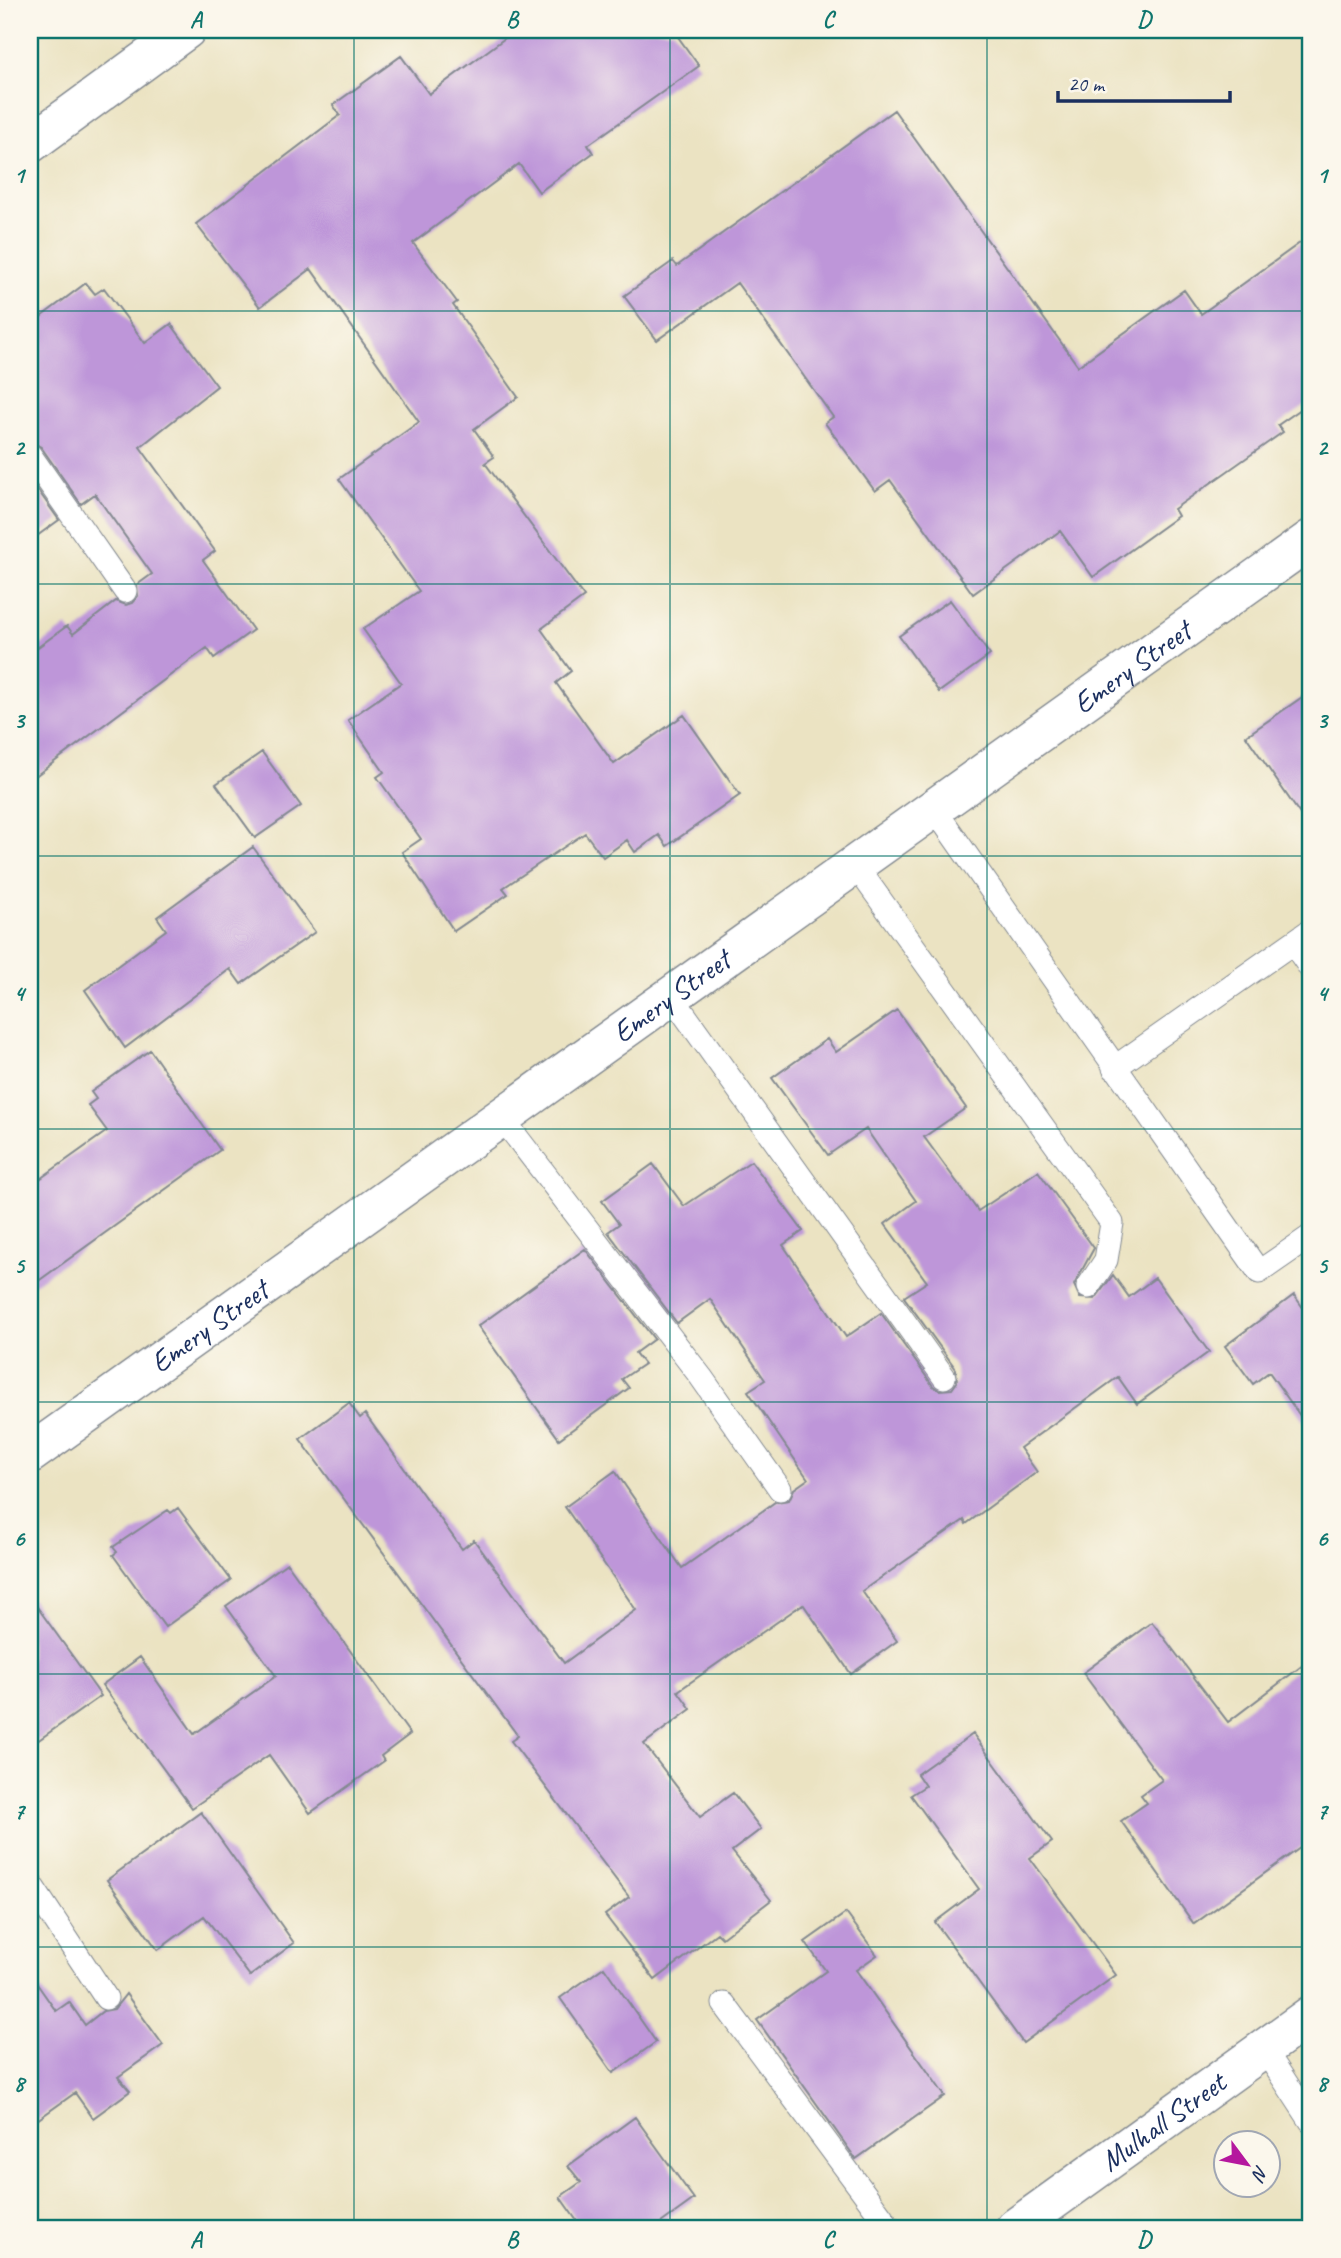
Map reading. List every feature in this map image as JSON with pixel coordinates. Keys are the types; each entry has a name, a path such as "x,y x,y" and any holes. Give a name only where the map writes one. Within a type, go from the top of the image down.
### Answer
{"street":[{"path":"33,135 186,30"},
{"name":"Emery Street","path":"30,1454 1311,539"},
{"name":"Mulhall Street","path":"1015,2228 1311,2015"}],"lane":[{"path":"30,455 125,591"},
{"path":"935,810 1259,1272 1311,1236"},
{"path":"856,866 1112,1223 1106,1260 1088,1287"},
{"path":"1114,1068 1302,936 1311,970"},
{"path":"672,998 944,1377"},
{"path":"502,1118 701,1377 779,1489"},
{"path":"30,1883 106,1998"},
{"path":"724,2004 890,2228"},
{"path":"1264,2049 1311,2121"}],"building":[{"path":"516,30 673,30 699,66 588,145 593,153 539,192 519,164 413,243 457,302 453,305 518,397 474,429 494,457 485,463 584,597 541,629 571,671 556,683 614,764 684,715 740,795 667,846 659,835 635,852 627,840 603,857 585,833 503,888 508,894 454,931 402,852 421,839 377,777 384,772 348,720 401,683 363,629 419,591 339,479 419,422 311,269 260,307 196,224 340,115 333,105 401,56 429,94"},
{"path":"894,110 1078,366 1184,290 1201,314 1311,235 1311,402 1278,425 1283,432 1174,509 1178,516 1093,577 1060,531 973,594 890,480 875,491 825,423 833,417 737,283 657,340 624,296 673,261 677,266"},
{"path":"86,283 95,294 104,288 145,343 171,324 217,386 140,447 215,551 203,560 253,630 214,658 207,648 30,780 30,653 67,626 73,634 116,601 126,605 132,603 138,596 137,585 152,574 95,494 81,504 41,447 30,441 30,325"},
{"path":"30,479 59,520 30,541"},
{"path":"950,600 990,655 939,692 899,636"},
{"path":"1311,691 1311,830 1246,736"},
{"path":"262,752 301,806 255,838 216,784"},
{"path":"253,847 315,932 241,984 230,969 125,1048 85,990 166,930 157,917"},
{"path":"897,1010 966,1108 924,1137 978,1211 1038,1171 1094,1248 1074,1285 1080,1298 1095,1299 1113,1275 1129,1297 1155,1278 1209,1352 1137,1404 1118,1377 1020,1448 1037,1472 966,1524 964,1520 862,1591 897,1641 851,1674 803,1604 678,1691 691,1709 644,1744 700,1817 733,1793 761,1829 732,1851 771,1900 722,1938 717,1933 655,1980 605,1915 629,1897 511,1741 518,1736 300,1439 349,1403 360,1418 365,1414 462,1549 474,1540 564,1663 636,1610 565,1507 615,1471 682,1568 775,1502 789,1500 794,1489 808,1479 748,1391 765,1380 710,1299 677,1323 608,1232 619,1224 602,1201 653,1164 684,1206 751,1161 803,1231 783,1245 846,1337 881,1313 933,1386 939,1390 952,1389 957,1382 956,1369 904,1297 927,1282 885,1224 916,1201 866,1129 828,1155 772,1078 827,1039 836,1052"},
{"path":"150,1050 220,1150 30,1287 30,1186 107,1131 88,1105 96,1099 91,1092"},
{"path":"585,1249 654,1339 635,1353 644,1364 622,1379 629,1388 559,1439 478,1326"},
{"path":"1294,1295 1311,1319 1311,1431 1269,1372 1253,1384 1225,1346"},
{"path":"178,1508 231,1580 165,1627 113,1555 117,1552 113,1547 168,1510 171,1513"},
{"path":"287,1563 410,1734 381,1756 384,1761 310,1813 269,1755 192,1808 102,1685 140,1657 194,1734 276,1676 226,1606"},
{"path":"30,1597 101,1696 30,1746"},
{"path":"1152,1622 1228,1722 1311,1659 1311,1840 1194,1924 1121,1821 1147,1803 1141,1795 1162,1780 1083,1673"},
{"path":"973,1734 1052,1842 1030,1858 1116,1975 1023,2043 935,1922 979,1889 911,1795 925,1786 917,1774"},
{"path":"201,1812 294,1943 250,1976 204,1916 158,1950 107,1880"},
{"path":"846,1913 877,1955 856,1970 945,2096 856,2159 757,2020 826,1971 805,1942"},
{"path":"604,1967 656,2042 613,2073 560,1998"},
{"path":"30,1974 56,2011 69,2002 85,2025 103,2011 114,2009 126,1994 163,2045 118,2077 130,2091 93,2118 75,2093 30,2125"},
{"path":"635,2117 694,2199 654,2228 582,2228 560,2197 581,2182 568,2166"}]}
